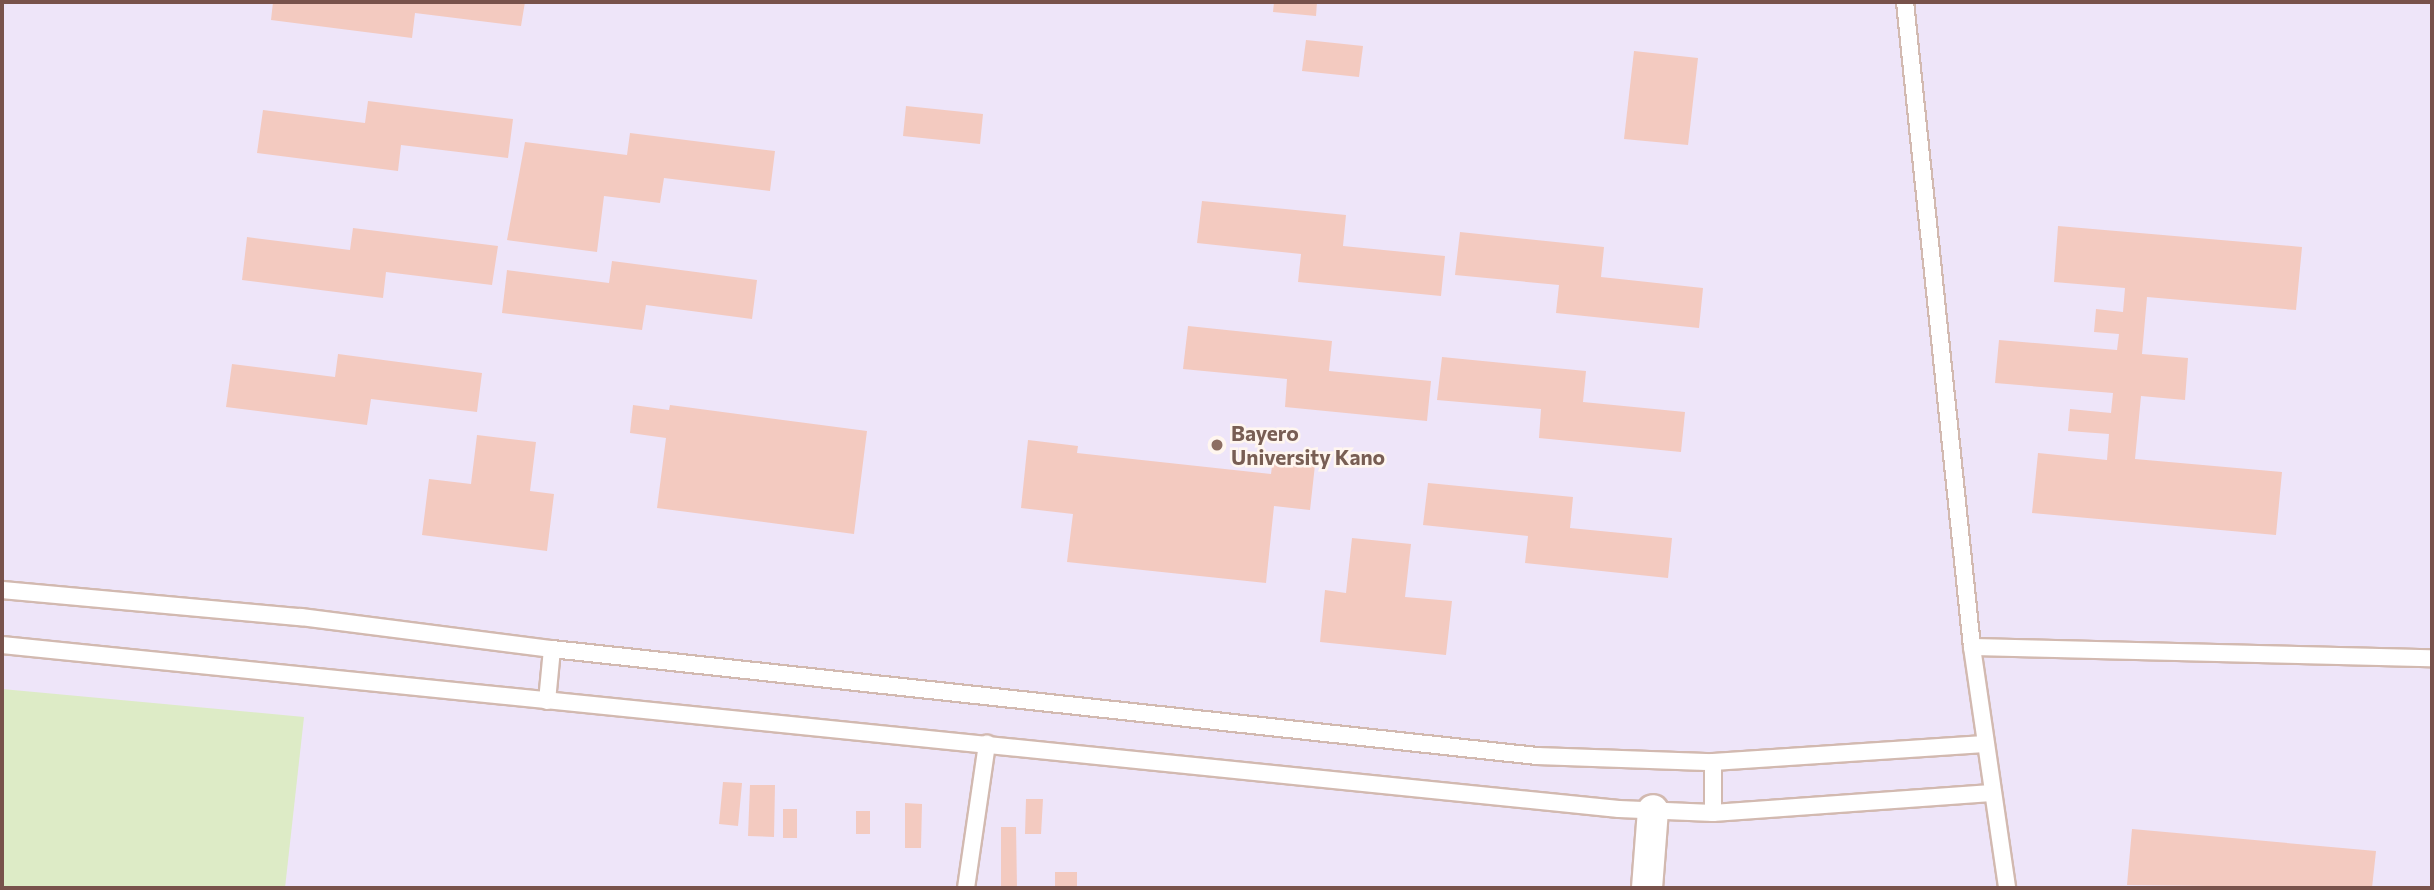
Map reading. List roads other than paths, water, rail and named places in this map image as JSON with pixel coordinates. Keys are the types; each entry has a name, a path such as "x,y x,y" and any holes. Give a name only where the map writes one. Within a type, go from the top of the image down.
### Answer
{"street":[{"path":"1647,888 1653,810"}],"lane":[{"path":"1905,2 1972,647 1991,793 2007,888"},
{"path":"2,590 301,617 552,649 1537,756 1713,762 1984,744"},
{"path":"2,645 1653,810 1713,813 1991,793"},
{"path":"1972,647 2432,658"},
{"path":"547,701 552,649"},
{"path":"967,888 987,744"},
{"path":"1713,762 1713,813"}],"place":[{"name":"Bayero University Kano","path":"1217,445"}]}
